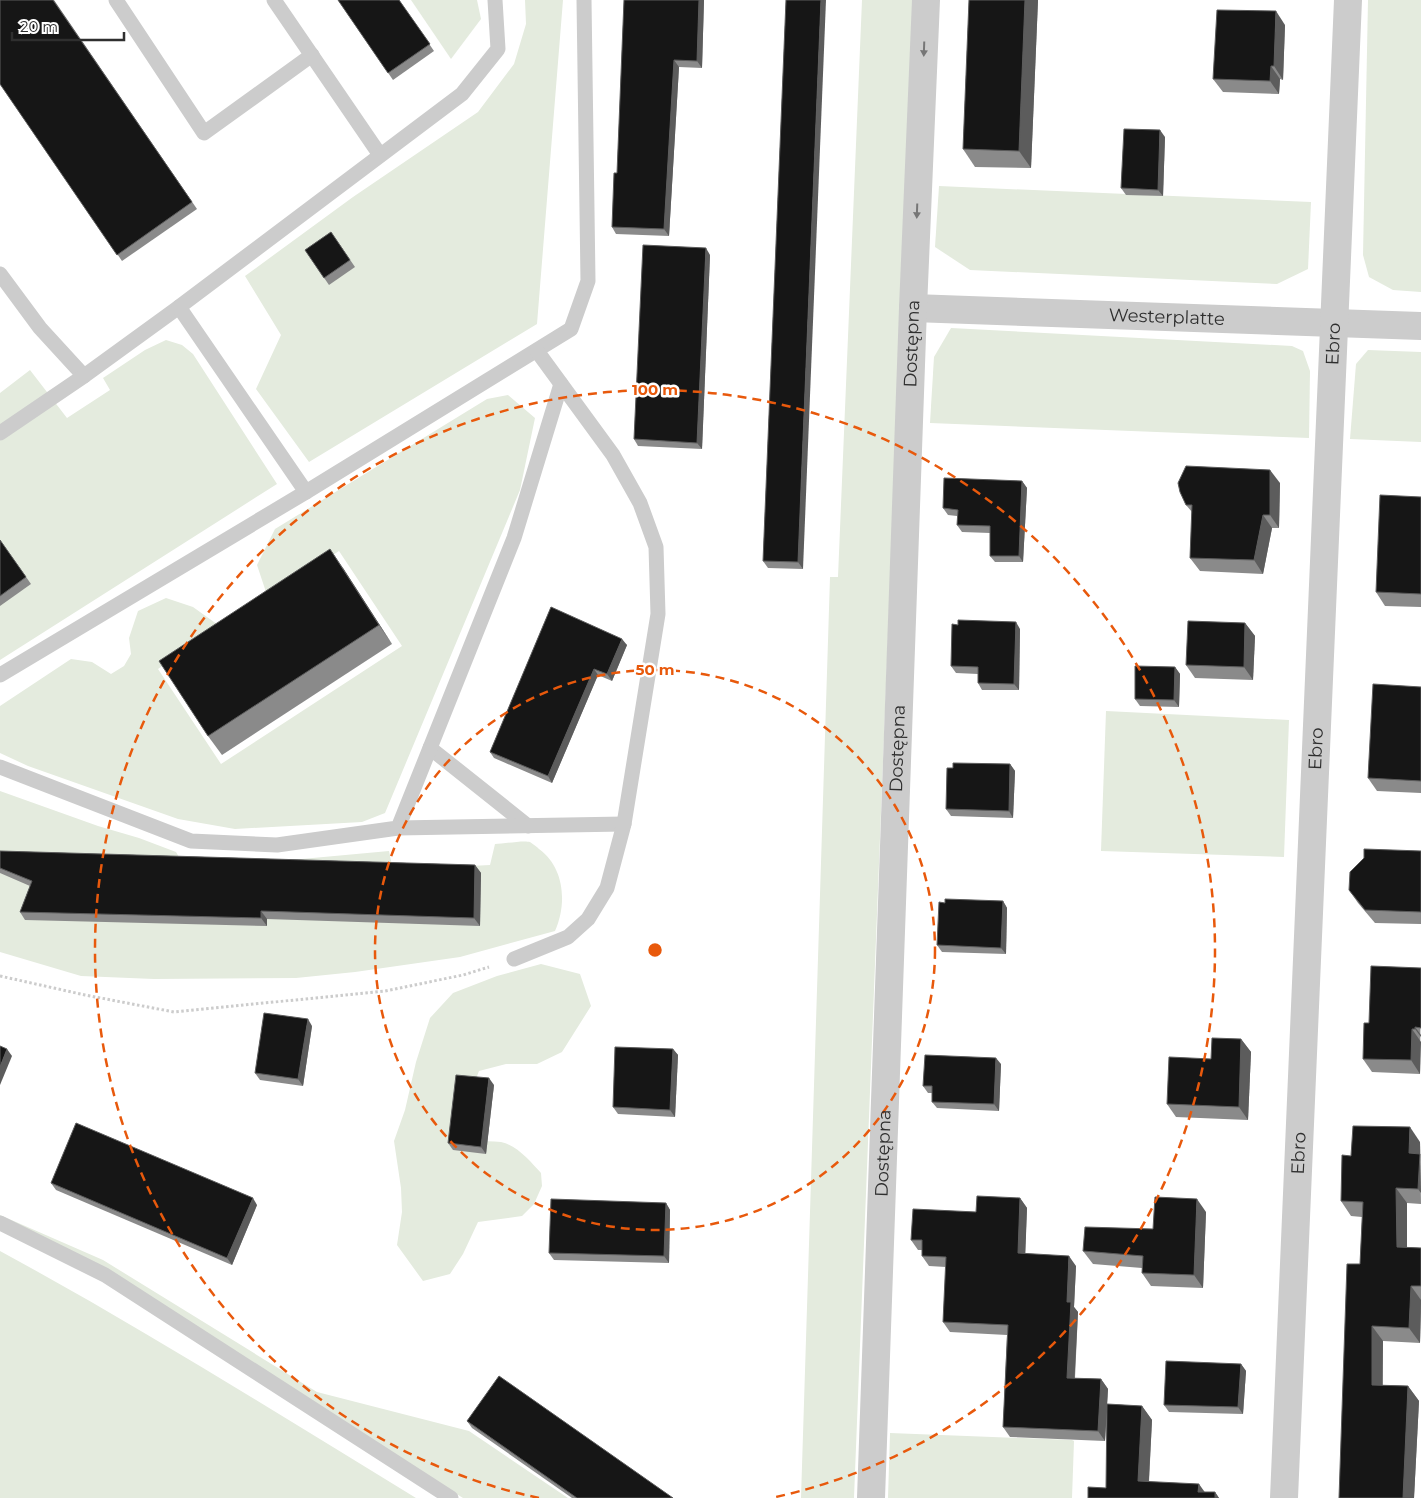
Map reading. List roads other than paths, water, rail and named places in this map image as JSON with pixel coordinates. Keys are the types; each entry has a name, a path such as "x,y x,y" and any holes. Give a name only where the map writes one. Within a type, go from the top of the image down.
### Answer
{"street":[{"name":"Dostępna","path":"871,1498 913,308 926,0"},
{"name":"Ebro","path":"1284,1498 1348,0"},
{"name":"Westerplatte","path":"913,308 1421,326"}],"lane":[{"path":"116,0 204,133 312,55"},
{"path":"274,0 380,155"},
{"path":"0,433 84,376 462,94 498,49 495,0"},
{"path":"0,675 306,492 571,329 588,281 584,0"},
{"path":"0,274 40,328 84,376"},
{"path":"178,307 306,492"},
{"path":"514,959 568,937 588,918 608,888 624,824 658,614 656,547 640,503 613,455 537,351"},
{"path":"398,828 514,538 561,384"},
{"path":"430,748 528,826"},
{"path":"0,767 191,841 277,845 398,828 624,824"},
{"path":"0,1223 105,1275 451,1498"}]}
